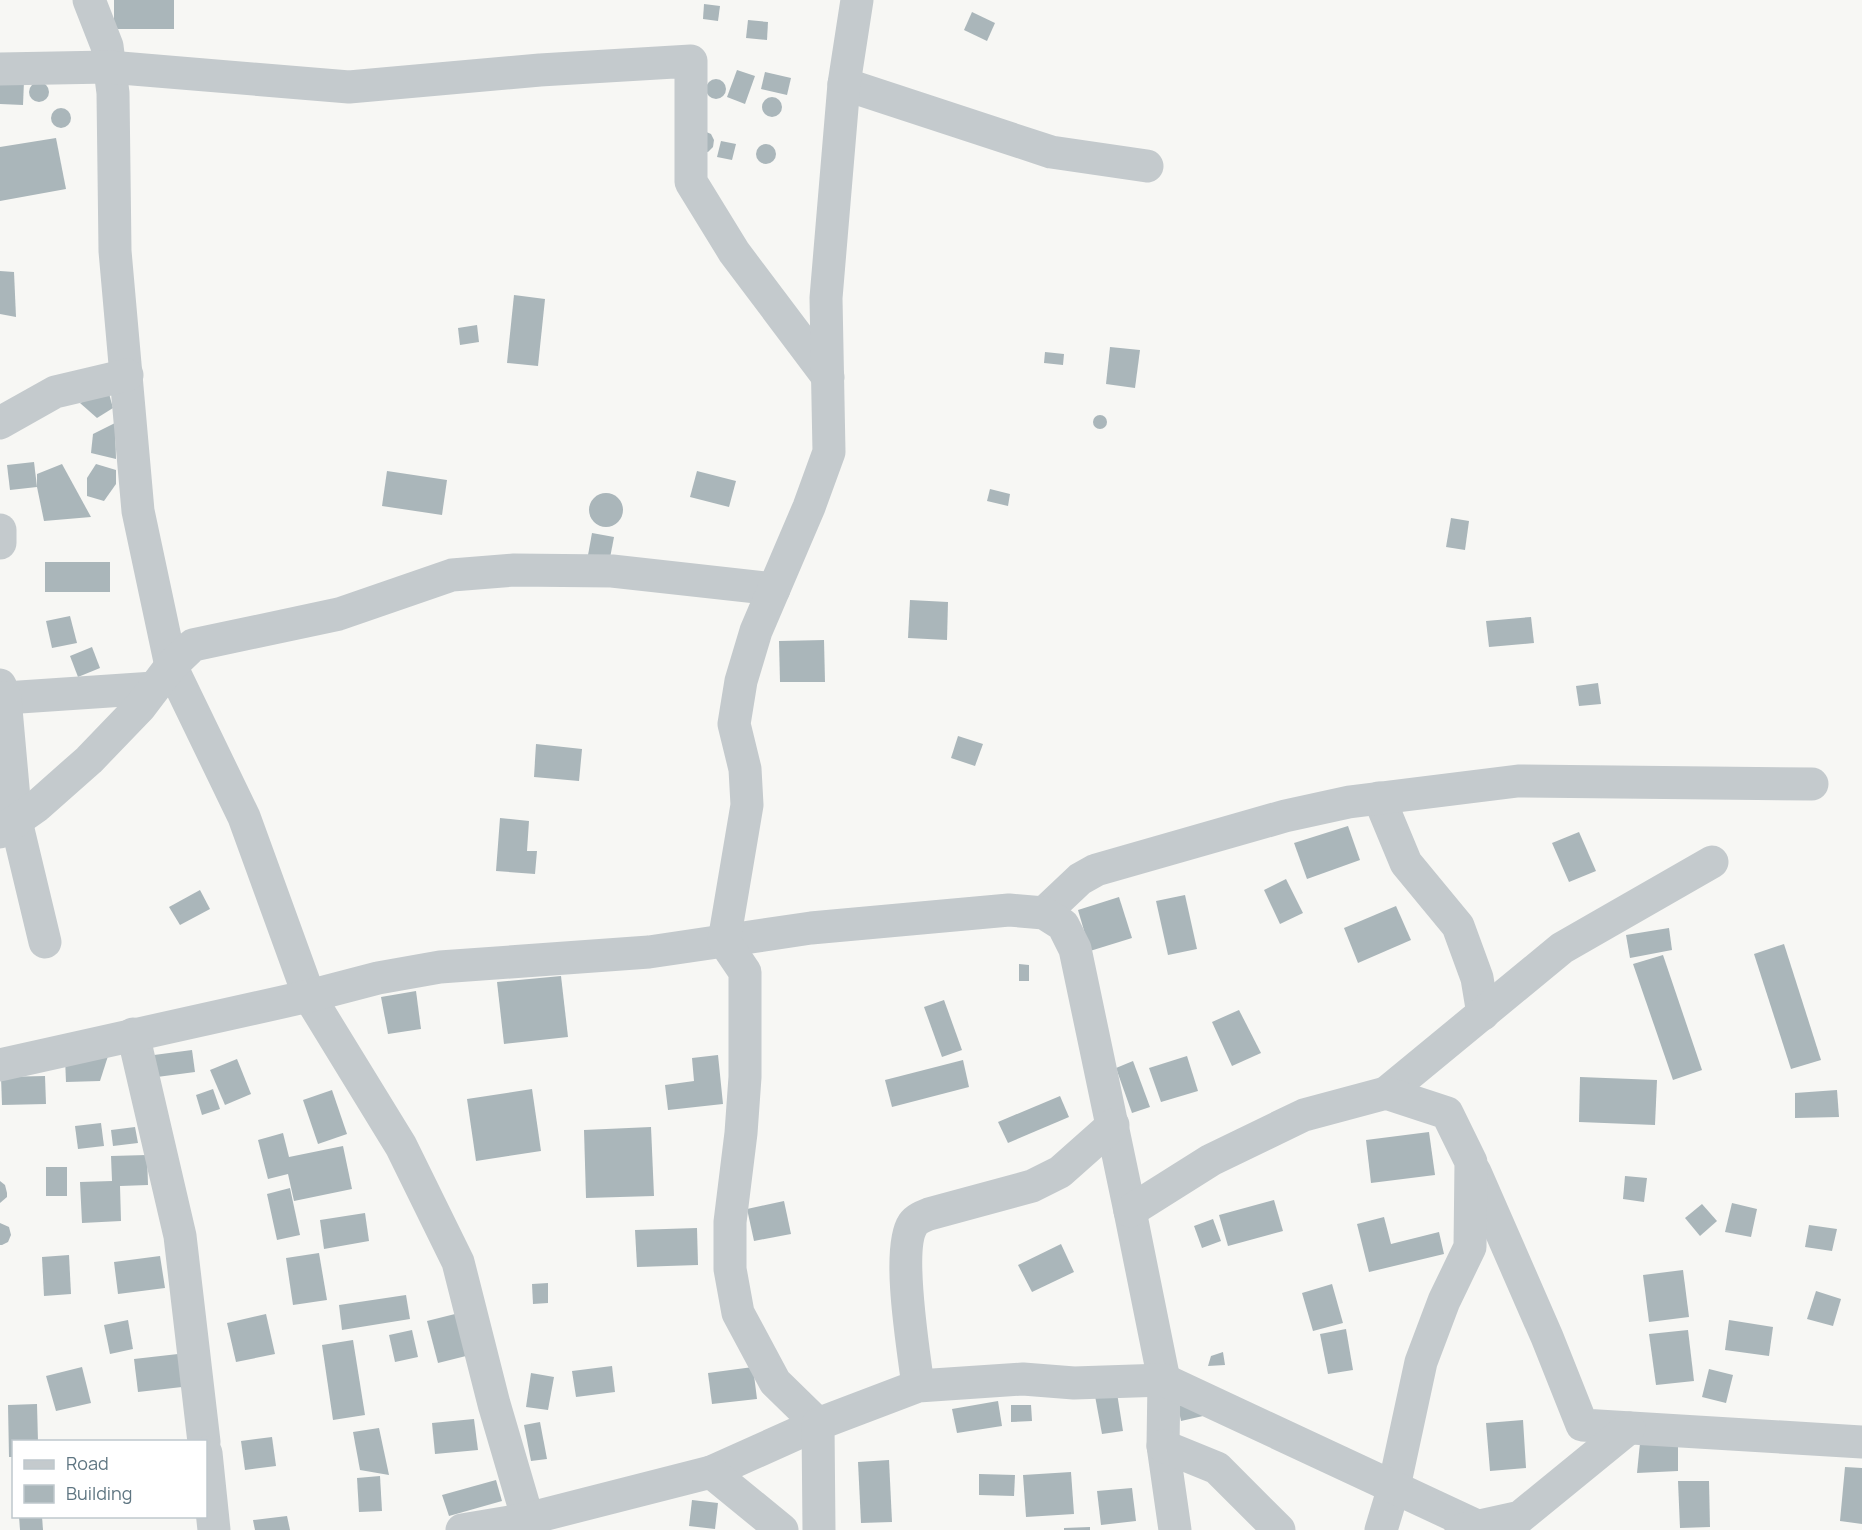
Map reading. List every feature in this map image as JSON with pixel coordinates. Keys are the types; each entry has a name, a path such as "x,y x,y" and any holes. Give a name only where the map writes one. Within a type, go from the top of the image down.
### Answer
{"street":[{"path":"89,0 107,46 113,93 115,251 138,511 163,677 244,817 309,996 401,1146 458,1263 529,1524"},
{"path":"819,1530 818,1424 775,1382 738,1313 730,1269 730,1222 745,1077 745,972 724,941 747,805 745,769 734,724 741,681 756,631 809,507 829,452 826,298 844,84 857,0"},
{"path":"0,69 109,67 349,87 540,70 691,61 691,182 735,252 828,377"},
{"path":"844,84 1051,152 1146,166"},
{"path":"0,423 55,392 127,375"},
{"path":"0,530 0,543"},
{"path":"8,827 37,806 89,760 140,707 163,677 193,645 339,614 452,575 514,570 612,571 774,590"},
{"path":"45,942 8,827 3,692 163,677"},
{"path":"1044,913 1080,879 1096,870 1285,816 1349,802 1518,780 1812,784"},
{"path":"1379,798 1406,863 1458,926 1477,978 1483,1014"},
{"path":"1131,1211 1211,1160 1305,1116 1386,1093 1562,948 1712,862"},
{"path":"0,1065 309,996 378,978 440,967 649,952 811,928 1009,910 1044,913 1064,925 1075,949 1113,1125 1164,1380 1164,1446 1175,1530"},
{"path":"133,1034 180,1236 204,1440"},
{"path":"1386,1093 1448,1113 1547,1337 1582,1425 1862,1442"},
{"path":"918,1386 905,1266 907,1238 914,1222 929,1214 1032,1186 1060,1172 1113,1125"},
{"path":"1381,1530 1394,1487 1421,1362 1444,1301 1470,1247 1471,1162"},
{"path":"462,1530 529,1524 711,1472 818,1424 918,1386 1023,1379 1074,1383 1164,1380 1394,1487 1470,1528 1520,1517 1629,1428"},
{"path":"1164,1446 1217,1468 1279,1530"},
{"path":"207,1463 214,1530"},
{"path":"711,1472 782,1530"},
{"path":"1545,1497 1545,1530"}],"building":[{"path":"114,0 174,0 174,29 114,29"},
{"path":"704,4 720,6 718,21 703,19"},
{"path":"972,12 995,23 987,41 964,30"},
{"path":"748,20 768,22 767,40 746,38"},
{"path":"737,70 755,76 745,104 727,97"},
{"path":"765,72 791,78 787,95 761,89"},
{"path":"716,79 723,82 726,89 723,96 716,99 709,96 706,89 709,82"},
{"path":"0,80 24,81 23,105 0,104"},
{"path":"39,82 46,85 49,92 46,99 39,102 32,99 29,92 32,85"},
{"path":"768,97 776,97 782,103 782,111 776,117 768,117 762,111 762,103"},
{"path":"57,108 65,108 71,114 71,122 65,128 57,128 51,122 51,114"},
{"path":"704,131 711,134 714,140 713,147 708,152 700,151"},
{"path":"56,138 66,189 0,201 0,147"},
{"path":"721,141 736,144 732,160 717,157"},
{"path":"762,144 770,144 776,150 776,158 770,164 762,164 756,158 756,150"},
{"path":"0,271 14,272 16,317 0,314"},
{"path":"514,295 545,299 538,366 507,363"},
{"path":"477,325 479,342 460,345 458,328"},
{"path":"1110,347 1140,350 1135,388 1106,384"},
{"path":"1045,352 1064,354 1063,365 1044,363"},
{"path":"108,390 113,408 97,418 80,403"},
{"path":"1100,415 1105,417 1107,422 1105,427 1100,429 1095,427 1093,422 1095,417"},
{"path":"115,423 116,459 91,453 93,434"},
{"path":"34,462 37,487 10,490 7,465"},
{"path":"62,464 91,517 44,521 37,487 37,474"},
{"path":"96,464 116,470 116,484 104,501 87,496 87,478"},
{"path":"387,471 447,480 442,515 382,506"},
{"path":"697,471 736,481 729,507 690,497"},
{"path":"990,489 1010,494 1008,506 987,501"},
{"path":"606,493 618,498 623,510 618,522 606,527 594,522 589,510 594,498"},
{"path":"1451,518 1469,521 1465,550 1446,547"},
{"path":"592,533 614,537 610,558 588,555"},
{"path":"45,562 110,562 110,592 45,592"},
{"path":"910,600 948,602 947,640 908,638"},
{"path":"70,616 77,643 52,648 46,621"},
{"path":"1531,617 1534,643 1489,647 1486,621"},
{"path":"824,640 825,682 780,682 779,641"},
{"path":"92,647 100,668 78,677 70,656"},
{"path":"1598,683 1601,704 1579,706 1576,686"},
{"path":"958,736 983,744 975,766 951,758"},
{"path":"536,744 582,749 579,781 534,777"},
{"path":"500,818 529,821 527,851 537,851 535,874 496,871"},
{"path":"1348,826 1360,860 1307,879 1294,843"},
{"path":"1579,832 1596,871 1569,882 1552,843"},
{"path":"1286,879 1303,913 1280,924 1264,890"},
{"path":"200,890 210,909 180,925 169,907"},
{"path":"1185,895 1197,949 1168,955 1156,901"},
{"path":"1119,897 1132,938 1090,951 1078,910"},
{"path":"1396,906 1411,940 1358,963 1344,928"},
{"path":"1669,928 1672,950 1630,958 1626,935"},
{"path":"1784,944 1821,1060 1791,1069 1754,954"},
{"path":"1663,955 1702,1070 1673,1080 1633,964"},
{"path":"1019,964 1029,965 1029,981 1019,981"},
{"path":"561,976 568,1037 504,1044 497,982"},
{"path":"416,991 421,1029 388,1034 381,997"},
{"path":"944,1000 962,1050 942,1057 924,1007"},
{"path":"1239,1010 1261,1053 1232,1066 1212,1022"},
{"path":"192,1050 195,1072 157,1077 154,1055"},
{"path":"718,1055 723,1104 668,1110 665,1085 694,1081 692,1058"},
{"path":"108,1056 100,1081 66,1082 65,1058"},
{"path":"1187,1056 1198,1091 1161,1102 1149,1068"},
{"path":"237,1059 251,1094 225,1105 210,1070"},
{"path":"963,1060 969,1087 892,1107 885,1080"},
{"path":"1133,1061 1150,1107 1132,1113 1116,1068"},
{"path":"45,1076 46,1104 2,1105 1,1077"},
{"path":"1580,1077 1657,1080 1655,1125 1579,1122"},
{"path":"213,1089 220,1109 202,1115 196,1095"},
{"path":"532,1089 541,1151 476,1161 467,1099"},
{"path":"332,1090 347,1134 318,1144 303,1100"},
{"path":"1837,1090 1839,1117 1795,1118 1795,1093"},
{"path":"1060,1096 1069,1117 1008,1143 998,1122"},
{"path":"101,1123 104,1146 78,1149 75,1126"},
{"path":"135,1127 138,1143 113,1146 111,1130"},
{"path":"651,1127 654,1196 586,1198 584,1130"},
{"path":"1429,1132 1435,1175 1371,1183 1366,1140"},
{"path":"283,1133 289,1157 343,1146 352,1189 294,1201 288,1174 268,1179 258,1140"},
{"path":"147,1155 148,1185 120,1186 121,1221 82,1223 80,1182 112,1181 111,1156"},
{"path":"46,1167 67,1167 67,1196 46,1196"},
{"path":"1625,1176 1647,1178 1644,1202 1623,1199"},
{"path":"0,1181 5,1185 7,1197 0,1203"},
{"path":"290,1188 300,1235 277,1240 267,1194"},
{"path":"1274,1200 1283,1231 1228,1246 1219,1215"},
{"path":"784,1201 791,1234 754,1241 747,1209"},
{"path":"1732,1203 1757,1209 1751,1237 1725,1232"},
{"path":"1702,1204 1717,1221 1700,1236 1685,1218"},
{"path":"365,1213 369,1241 324,1249 320,1220"},
{"path":"1384,1217 1391,1244 1439,1232 1444,1254 1369,1272 1357,1224"},
{"path":"1213,1219 1221,1241 1202,1248 1194,1226"},
{"path":"0,1223 9,1227 11,1235 8,1242 2,1245 0,1245"},
{"path":"1809,1225 1837,1229 1832,1251 1805,1247"},
{"path":"697,1228 698,1265 637,1267 635,1230"},
{"path":"1061,1244 1074,1272 1032,1292 1018,1265"},
{"path":"319,1253 327,1300 293,1305 286,1258"},
{"path":"69,1255 71,1294 44,1296 42,1257"},
{"path":"160,1256 165,1288 118,1294 114,1262"},
{"path":"1683,1270 1689,1317 1649,1322 1643,1275"},
{"path":"548,1283 548,1303 533,1304 532,1284"},
{"path":"1332,1284 1343,1323 1313,1331 1302,1293"},
{"path":"1816,1291 1841,1299 1833,1326 1807,1319"},
{"path":"406,1295 410,1319 342,1330 339,1305"},
{"path":"266,1314 275,1354 236,1362 227,1323"},
{"path":"455,1314 466,1356 438,1363 427,1321"},
{"path":"128,1320 133,1349 110,1354 104,1325"},
{"path":"1729,1320 1773,1327 1769,1356 1725,1350"},
{"path":"1346,1329 1353,1370 1328,1374 1320,1334"},
{"path":"412,1330 418,1357 395,1362 389,1335"},
{"path":"1688,1330 1694,1381 1656,1385 1649,1334"},
{"path":"353,1340 365,1415 333,1420 322,1345"},
{"path":"1223,1352 1225,1365 1208,1366 1211,1356"},
{"path":"178,1354 182,1387 138,1392 134,1359"},
{"path":"612,1366 615,1392 576,1397 572,1371"},
{"path":"82,1367 91,1403 56,1411 46,1376"},
{"path":"753,1367 757,1399 712,1404 708,1373"},
{"path":"1709,1369 1733,1375 1726,1403 1702,1397"},
{"path":"531,1373 554,1377 548,1410 526,1407"},
{"path":"1117,1393 1123,1431 1102,1434 1095,1396"},
{"path":"998,1401 1002,1426 957,1433 952,1409"},
{"path":"1193,1403 1203,1416 1181,1421 1178,1406"},
{"path":"37,1404 38,1440 12,1440 12,1457 9,1457 8,1405"},
{"path":"1011,1405 1031,1405 1032,1421 1011,1422"},
{"path":"474,1419 478,1450 435,1454 432,1423"},
{"path":"1523,1420 1526,1468 1490,1471 1486,1423"},
{"path":"540,1422 547,1459 531,1461 524,1425"},
{"path":"379,1428 389,1475 360,1470 353,1432"},
{"path":"272,1437 276,1466 245,1470 241,1441"},
{"path":"1640,1443 1678,1446 1678,1471 1637,1473"},
{"path":"889,1460 892,1522 861,1523 858,1462"},
{"path":"1845,1467 1862,1468 1862,1524 1840,1521"},
{"path":"1071,1472 1074,1514 1026,1517 1023,1475"},
{"path":"979,1474 1015,1475 1014,1496 979,1495"},
{"path":"380,1476 382,1511 359,1512 357,1478"},
{"path":"496,1480 502,1501 449,1516 442,1495"},
{"path":"1678,1481 1709,1481 1710,1527 1680,1528"},
{"path":"1132,1488 1136,1521 1101,1525 1097,1491"},
{"path":"692,1500 718,1503 715,1529 689,1526"},
{"path":"287,1516 290,1530 255,1530 253,1520"},
{"path":"19,1518 42,1518 43,1530 20,1530"},
{"path":"1090,1527 1090,1530 1064,1530 1064,1528"}]}
